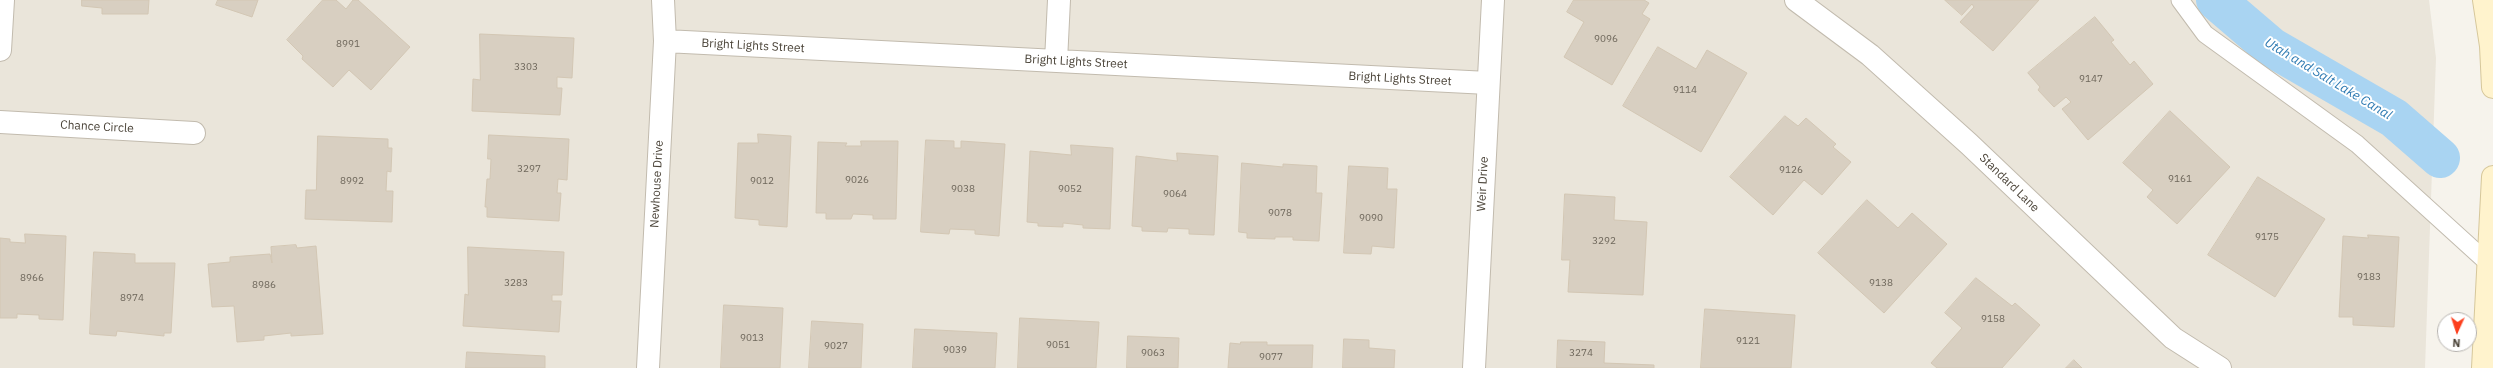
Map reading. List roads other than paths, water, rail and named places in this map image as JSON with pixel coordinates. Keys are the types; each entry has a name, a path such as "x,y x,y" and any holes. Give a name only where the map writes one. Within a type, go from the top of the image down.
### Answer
{"street":[{"path":"0,50 3,0"},
{"name":"Newhouse Drive","path":"648,368 664,42 663,0"},
{"path":"1056,61 1059,0"},
{"name":"Weir Drive","path":"1474,368 1493,0"},
{"name":"Standard Lane","path":"1796,0 1870,55 1969,144 2173,338 2220,368"},
{"path":"2484,0 2491,46 2493,87"},
{"name":"Bright Lights Street","path":"664,42 1488,83"},
{"name":"Chance Circle","path":"0,122 194,132"},
{"path":"2483,368 2493,177"}],"lane":[{"path":"2180,0 2205,34 2358,144 2488,263"}],"waterway":[{"name":"Utah and Salt Lake Canal","path":"2216,0 2271,47 2394,118 2440,158"}]}
